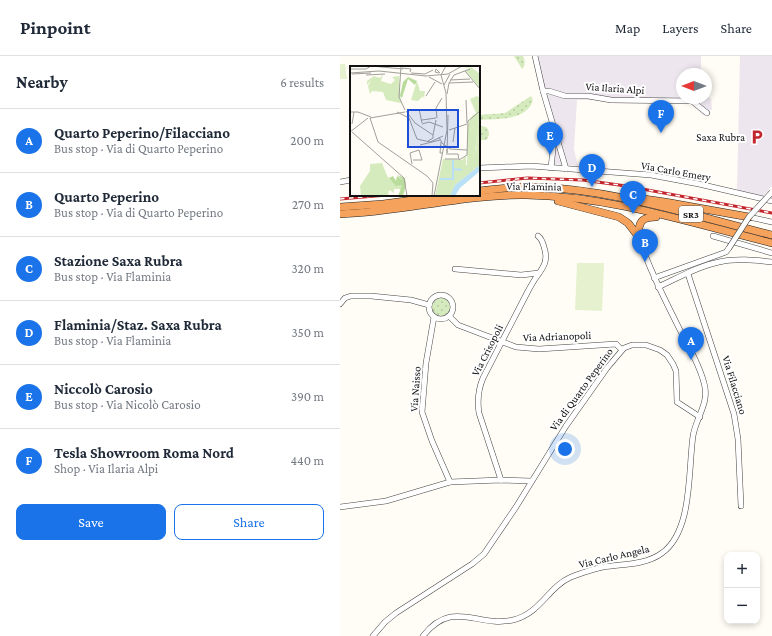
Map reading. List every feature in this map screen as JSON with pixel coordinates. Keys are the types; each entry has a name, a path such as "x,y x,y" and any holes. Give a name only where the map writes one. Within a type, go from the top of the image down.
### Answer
{"highway":[{"name":"Via Flaminia","path":"480,191 512,187 571,189 609,196 772,235"},
{"name":"Via Flaminia","path":"340,214 399,209 483,198 526,195 579,199 618,206 665,216 772,243"},
{"path":"526,195 569,203 619,217 628,223 638,236"},
{"path":"340,207 383,204 443,196"},
{"path":"609,196 648,199 749,217"},
{"path":"638,236 639,226 642,220 652,217 665,216"}],"street":[{"path":"534,56 566,169"},
{"name":"Via Ilaria Alpi","path":"543,91 549,91 565,96 588,96 611,100 692,102 707,113"},
{"path":"551,117 553,143 551,168"},
{"name":"Via Carlo Emery","path":"480,168 514,166 651,175 772,201"},
{"path":"340,182 350,180"},
{"path":"654,278 726,252 749,217 772,192"},
{"path":"749,217 772,222"},
{"name":"Via Crisopoli","path":"501,480 479,413 477,400 480,384 534,281 545,266 547,257 542,240 538,236"},
{"path":"638,236 658,287 696,359 704,384 706,397 700,417"},
{"path":"713,236 772,253"},
{"path":"658,287 704,266 724,261 746,260 772,262"},
{"path":"455,269 521,275 539,273"},
{"name":"Via Filacciano","path":"688,274 734,414 738,439 741,506"},
{"path":"442,295 451,300 453,306 452,313 449,316 442,319 434,317 430,312 429,305 435,296 442,295"},
{"path":"340,304 345,298 351,296 411,300 429,305"},
{"name":"Via Adrianopoli","path":"449,316 458,325 501,343 516,347 539,348 616,344 622,350"},
{"name":"Via Naisso","path":"434,317 426,369 422,412 432,441 450,482"},
{"name":"Via di Quarto Peperino","path":"373,636 385,622 396,613 472,564 484,554 516,507 566,426 622,350 629,346 641,344 655,347 663,352 675,369 677,402 700,417"},
{"name":"Via Carlo Angela","path":"423,636 431,626 449,617 465,616 491,621 514,619 523,616 542,602 563,581 570,577 586,571 646,561 657,557 665,551 676,538 683,520 689,487 693,434 700,417"},
{"path":"340,507 386,501 450,482 501,480 531,481"}],"shaded area":[{"path":"536,56 701,56 701,68 676,68 676,103 577,100 574,149 578,166 553,164 555,138"},
{"path":"740,56 772,56 772,186 763,197 737,191"},
{"path":"691,104 712,104 712,109 704,116"}],"green space":[{"path":"514,56 523,56 525,63 522,69"},
{"path":"340,64 345,64 347,79 340,79"},
{"path":"531,96 531,105 521,114 514,117 480,120 480,115 505,113"},
{"path":"480,126 486,127 489,132 486,140 480,140"},
{"path":"577,263 604,263 602,311 575,310"},
{"path":"441,298 447,301 450,307 447,313 441,316 435,313 432,307 435,301"}],"railway":[{"path":"480,183 527,178 583,180 626,186 772,213"},
{"path":"340,199 375,196"}],"place":[{"name":"Tesla Showroom Roma Nord","path":"661,133"},
{"name":"Saxa Rubra","path":"757,137"},
{"name":"Niccolò Carosio","path":"550,155"},
{"name":"Flaminia/Staz. Saxa Rubra","path":"592,187"},
{"name":"Stazione Saxa Rubra","path":"633,214"},
{"name":"Quarto Peperino","path":"645,262"},
{"name":"Quarto Peperino/Filacciano","path":"691,360"}]}
